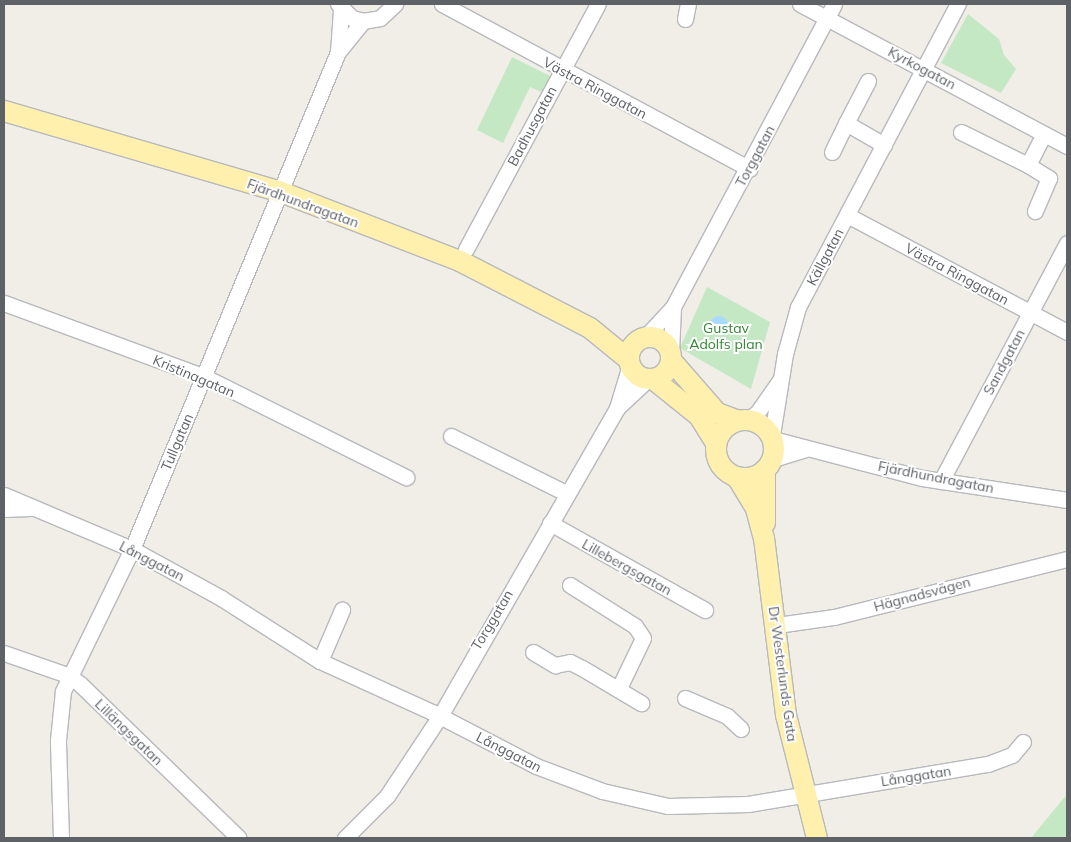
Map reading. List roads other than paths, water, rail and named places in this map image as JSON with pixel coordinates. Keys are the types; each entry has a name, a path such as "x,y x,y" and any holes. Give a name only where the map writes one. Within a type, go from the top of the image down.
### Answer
{"main road":[{"name":"Fjärdhundragatan","path":"4,111 281,192 460,261 590,328 629,362"},
{"name":"Fjärdhundragatan","path":"590,328 643,337"},
{"path":"742,420 727,425 716,443 699,416 629,362 631,347 643,337 664,342 671,356 717,413 742,420 773,437"},
{"path":"651,379 662,376 671,356"},
{"name":"Dr Westerlunds Gata","path":"764,538 773,437"},
{"name":"Dr Westerlunds Gata","path":"716,443 718,460 738,477 756,510 764,538 777,625 786,715 817,838"},
{"path":"738,477 769,465"}],"street":[{"path":"340,7 363,21 380,18 395,4"},
{"name":"Västra Ringgatan","path":"442,4 562,71 750,169"},
{"name":"Badhusgatan","path":"466,249 598,4"},
{"name":"Kyrkogatan","path":"800,4 1067,146"},
{"name":"Torggatan","path":"643,337 673,307 750,169 834,4"},
{"name":"Källgatan","path":"773,437 782,375 798,307 958,4"},
{"name":"Tullgatan","path":"338,52 340,7"},
{"name":"Tullgatan","path":"61,838 59,706 70,676 132,549 205,377 338,52 363,21"},
{"path":"832,152 868,81"},
{"path":"846,123 884,145"},
{"path":"961,132 1028,165 1049,178 1035,211"},
{"path":"1028,165 1044,134"},
{"name":"Västra Ringgatan","path":"847,215 1067,332"},
{"name":"Sandgatan","path":"941,481 1067,243"},
{"name":"Kristinagatan","path":"4,303 205,377 406,477"},
{"name":"Torggatan","path":"671,356 673,307"},
{"name":"Torggatan","path":"345,838 388,796 440,716 566,493 617,408 629,362"},
{"name":"Källgatan","path":"742,420 757,413 782,375"},
{"name":"Torggatan","path":"617,408 651,379"},
{"path":"451,436 566,493"},
{"name":"Fjärdhundragatan","path":"773,437 806,448 941,481 1067,500"},
{"path":"769,465 806,448"},
{"name":"Långgatan","path":"4,495 132,549 221,598 320,661 440,716 568,780 639,800 704,806 807,794 988,764 1012,755 1023,742"},
{"name":"Långgatan","path":"4,509 34,508"},
{"name":"Lillebergsgatan","path":"550,523 705,610"},
{"name":"Hägnadsvägen","path":"777,625 834,618 1067,559"},
{"path":"570,585 635,626 643,638 619,688"},
{"path":"320,661 342,610"},
{"path":"533,652 555,664 570,662 619,688 642,703"},
{"name":"Lillängsgatan","path":"4,653 70,676 238,838"},
{"path":"685,698 727,716 741,729"}],"water":[{"path":"719,316 725,319 728,325 725,331 719,334 713,331 710,325 713,319"}],"park label":[{"name":"Gustav Adolfs plan","path":"726,336"}]}
